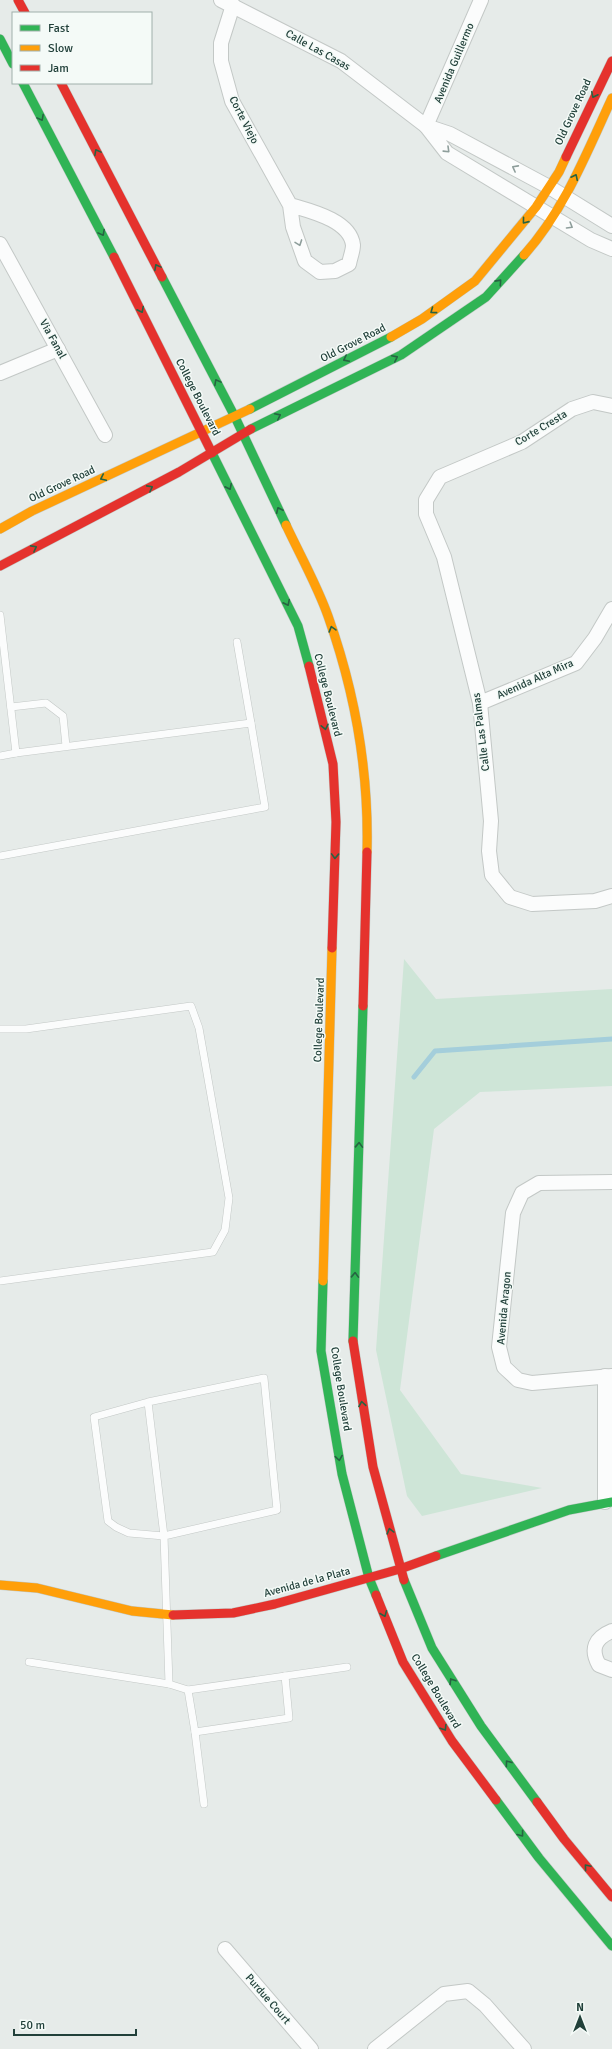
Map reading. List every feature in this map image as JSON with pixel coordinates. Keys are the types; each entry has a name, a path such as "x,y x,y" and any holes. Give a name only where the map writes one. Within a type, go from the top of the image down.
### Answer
{"main road":[{"path":"18,0 24,12"},
{"path":"0,39 12,62"},
{"name":"Old Grove Road","path":"0,529 32,511 235,417 422,319 475,281 536,207 559,172 588,107 612,61"},
{"name":"College Boulevard","path":"24,84 117,262 298,626 319,700 333,764 336,822 321,1351 342,1474 370,1578 403,1662 452,1741 539,1858 612,1946"},
{"name":"College Boulevard","path":"62,84 243,433 328,615 350,692 364,760 368,822 353,1349 373,1468 400,1569 432,1648 481,1726 564,1839 612,1897"},
{"path":"0,566 179,472 243,433 401,355 486,297 536,242 573,183 612,98"},
{"name":"Avenida de la Plata","path":"0,1585 37,1588 132,1611 167,1615 233,1612 275,1604 370,1578 569,1510 609,1502"}],"street":[{"name":"Avenida Guillermo","path":"426,126 481,0"},
{"name":"Calle Las Casas","path":"227,3 341,61 426,126 447,153 591,240 612,249"},
{"name":"Corte Viejo","path":"227,3 221,43 221,61 232,101 290,205 293,227 305,261 320,272 335,271 349,264 353,245 344,228 324,216 290,205"},
{"name":"Calle Las Casas","path":"426,126 450,134 549,187 612,226"},
{"name":"Via Fanal","path":"0,244 105,436"},
{"path":"0,373 58,349"},
{"name":"Corte Cresta","path":"449,472 522,442 572,409 593,402 612,406"},
{"name":"Calle Las Palmas","path":"449,472 440,477 426,500 426,514 444,558 480,703 490,821 489,851 492,875 510,897 532,904 595,901 612,896"},
{"name":"Avenida Alta Mira","path":"480,703 576,663 595,638 612,609"},
{"name":"Avenida Aragon","path":"609,1376 532,1383 518,1380 504,1367 499,1347 513,1213 522,1192 539,1183 612,1182"},
{"path":"609,1376 609,1502"},
{"path":"612,1631 602,1637 595,1645 594,1656 599,1665 612,1670"},
{"name":"Purdue Court","path":"224,1949 311,2049"},
{"path":"375,2049 444,1994 468,1991 485,2005 524,2049"}],"lane":[{"path":"0,615 16,753"},
{"path":"0,856 265,807 237,642"},
{"path":"11,707 46,702 63,716 66,746"},
{"path":"0,756 66,746 251,723"},
{"path":"0,1029 26,1029 191,1006 199,1028 229,1198 225,1230 213,1252 0,1281"},
{"path":"264,1378 277,1510 164,1536 129,1533 116,1527 108,1521 94,1417 148,1402 264,1378"},
{"path":"148,1402 164,1536 169,1684"},
{"path":"29,1662 169,1684 188,1690 347,1667"},
{"path":"195,1732 289,1718 285,1676"},
{"path":"188,1690 204,1804"}],"green space":[{"path":"404,959 436,999 612,989 612,1086 480,1092 434,1129 400,1390 461,1474 542,1488 422,1516 407,1496 376,1350"}],"waterway":[{"path":"414,1077 435,1051 612,1039"}],"traffic: fast":[{"path":"0,39 12,62"},
{"path":"24,84 114,257"},
{"path":"251,429 401,355 486,297 524,255"},
{"path":"162,277 235,417 286,525"},
{"path":"250,409 391,337"},
{"path":"212,453 298,626 309,666"},
{"path":"353,1341 363,1006"},
{"path":"323,1281 321,1351 342,1474 369,1578 376,1595"},
{"path":"436,1556 569,1510 612,1502"},
{"path":"404,1580 432,1648 481,1726 537,1802"},
{"path":"496,1800 539,1858 612,1946"}],"traffic: slow":[{"path":"524,255 551,220 563,200 584,160 612,98"},
{"path":"391,337 422,319 475,281 536,207 559,172 566,157"},
{"path":"0,529 32,511 250,409"},
{"path":"286,525 324,604 346,674 353,703 363,762 366,792 367,852"},
{"path":"323,1281 332,948"},
{"path":"0,1585 37,1588 132,1611 173,1615"}],"traffic: jam":[{"path":"18,0 24,12"},
{"path":"566,157 612,61"},
{"path":"62,84 162,277"},
{"path":"114,257 212,453"},
{"path":"0,566 179,472 251,429"},
{"path":"309,666 333,764 336,822 332,948"},
{"path":"363,1006 367,852"},
{"path":"353,1341 373,1467 404,1580"},
{"path":"173,1615 233,1613 275,1604 400,1569 436,1556"},
{"path":"376,1595 403,1662 452,1741 496,1800"},
{"path":"537,1802 564,1839 612,1897"}]}
